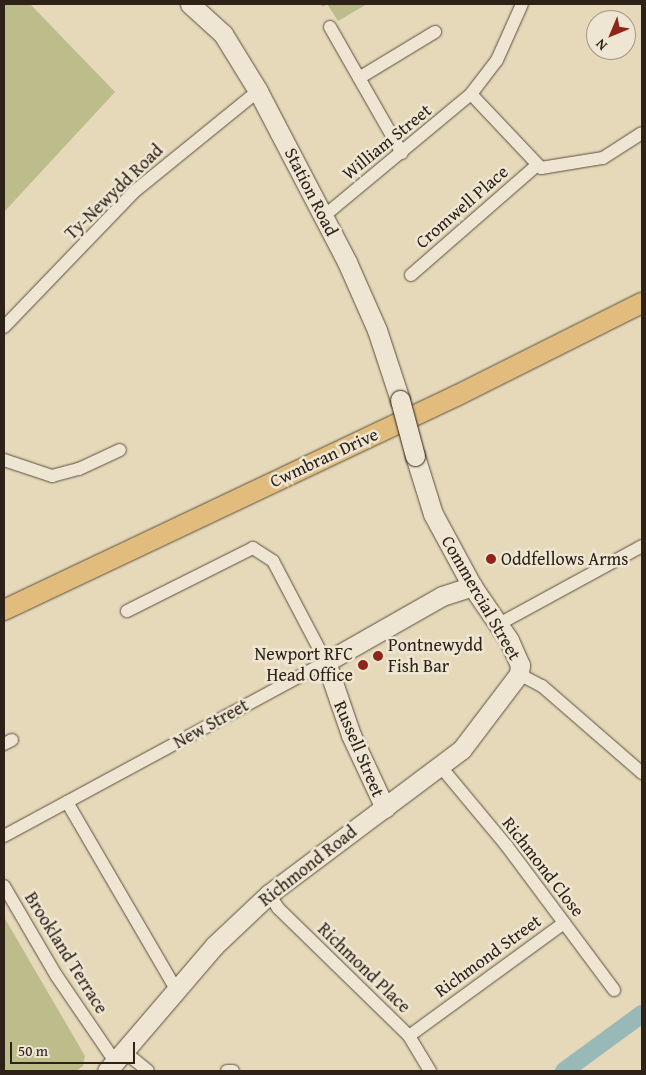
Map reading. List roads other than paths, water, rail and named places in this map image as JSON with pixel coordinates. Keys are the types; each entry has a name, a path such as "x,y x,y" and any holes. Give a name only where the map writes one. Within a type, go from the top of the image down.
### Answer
{"main road":[{"name":"Cwmbran Drive","path":"4,610 458,395 642,303"}],"street":[{"name":"Station Road","path":"190,4 223,34 258,91 324,216 377,330 400,400"},
{"name":"William Street","path":"324,216 471,94 497,60 522,4"},
{"path":"330,27 402,153"},
{"path":"359,78 436,32"},
{"name":"Ty-Newydd Road","path":"4,328 135,191 258,91"},
{"name":"Cromwell Place","path":"411,275 536,165 471,94"},
{"path":"536,165 552,168 618,150 642,133"},
{"name":"Commercial Street","path":"400,400 433,514 472,586 499,624 518,657 519,674 542,686 642,773"},
{"path":"4,460 38,474 52,476 79,469 120,450"},
{"path":"499,624 642,546"},
{"path":"127,611 246,549 261,550 273,561 326,662"},
{"name":"New Street","path":"4,836 326,662 442,596 472,586"},
{"name":"Russell Street","path":"326,662 344,718 385,808"},
{"name":"Richmond Road","path":"116,1062 214,946 269,894 462,750 519,674"},
{"name":"Richmond Close","path":"441,767 564,922 614,990"},
{"path":"67,802 177,991"},
{"name":"Brookland Terrace","path":"4,886 56,975 116,1062 148,1071"},
{"name":"Richmond Place","path":"269,894 291,921 409,1036 430,1071"},
{"name":"Richmond Street","path":"409,1036 564,922"},
{"path":"227,1071 234,1071"}],"waterway":[{"path":"564,1071 642,1014"}],"place":[{"name":"Oddfellows Arms","path":"491,559"},
{"name":"Pontnewydd Fish Bar","path":"378,656"},
{"name":"Newport RFC Head Office","path":"363,665"}]}
